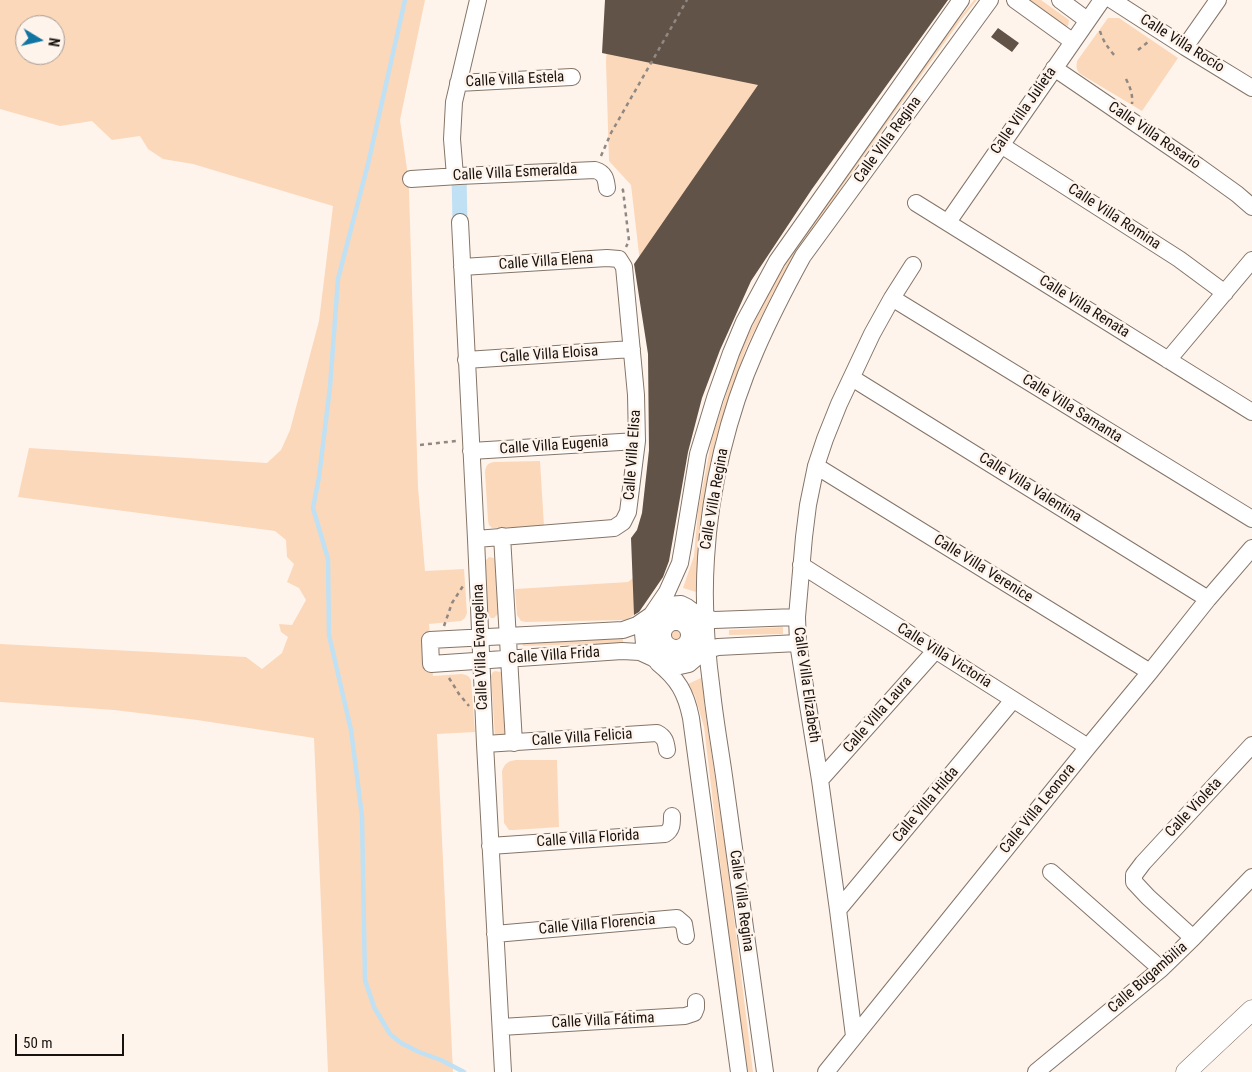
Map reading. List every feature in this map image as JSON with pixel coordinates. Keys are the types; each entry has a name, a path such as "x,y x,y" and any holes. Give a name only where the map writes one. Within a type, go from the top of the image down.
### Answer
{"street":[{"path":"456,176 452,138 454,102 478,0"},
{"name":"Calle Villa Regina","path":"739,1072 691,718 688,705 674,677 677,635 667,592 680,562 698,454 715,398 744,322 782,253 961,0"},
{"path":"1015,0 1072,41"},
{"path":"1060,0 1094,10"},
{"name":"Calle Villa Rocío","path":"1112,0 1252,88"},
{"path":"1185,47 1218,0"},
{"name":"Calle Villa Regina","path":"677,635 704,588 706,556 716,479 738,396 765,330 804,256 987,2"},
{"name":"Calle Villa Julieta","path":"948,222 1094,10"},
{"name":"Calle Villa Rosario","path":"1054,68 1206,171 1252,207"},
{"name":"Calle Villa Estela","path":"458,83 573,78"},
{"name":"Calle Villa Romina","path":"1001,145 1179,259 1225,293"},
{"name":"Calle Villa Esmeralda","path":"411,179 456,176 603,180"},
{"name":"Calle Villa Renata","path":"916,202 1168,360 1251,409"},
{"name":"Calle Villa Evangelina","path":"460,222 476,538 514,743"},
{"name":"Calle Villa Elena","path":"462,267 607,258 622,263"},
{"path":"1168,360 1252,260"},
{"name":"Calle Villa Elisa","path":"476,538 614,528 626,518 636,440 636,394 622,263"},
{"name":"Calle Villa Elizabeth","path":"854,1036 820,780 798,643 797,617 808,505 824,439 872,334 913,264"},
{"name":"Calle Villa Samanta","path":"892,298 1252,519"},
{"name":"Calle Villa Eloisa","path":"466,360 632,349"},
{"name":"Calle Villa Valentina","path":"852,378 1208,599"},
{"name":"Calle Villa Eugenia","path":"471,446 636,440"},
{"name":"Calle Villa Verenice","path":"816,466 1150,672"},
{"name":"Calle Villa Evangelina","path":"502,536 497,647 485,744 504,1072"},
{"name":"Calle Villa Leonora","path":"826,1072 1208,599 1252,548"},
{"name":"Calle Villa Victoria","path":"801,565 1088,747"},
{"name":"Calle Villa Frida","path":"497,647 640,652 677,635 720,620 797,617"},
{"name":"Calle Villa Frida","path":"497,647 623,630 637,625 718,647 798,643"},
{"name":"Calle Villa Regina","path":"677,635 712,694 765,1072"},
{"name":"Calle Villa Laura","path":"820,780 935,651"},
{"name":"Calle Villa Hilda","path":"838,910 1014,700"},
{"name":"Calle Villa Felicia","path":"485,744 657,733 664,738 667,750"},
{"name":"Calle Violeta","path":"1192,938 1148,898 1133,879 1143,862 1252,745"},
{"name":"Calle Villa Florida","path":"490,846 664,834 671,828 672,816"},
{"path":"1051,872 1161,969"},
{"name":"Calle Bugambilia","path":"1036,1072 1161,969 1252,877"},
{"name":"Calle Villa Florencia","path":"495,934 677,918 684,924 686,936"},
{"name":"Calle Villa Fátima","path":"501,1026 685,1016 694,1013 696,1002"},
{"path":"1186,1072 1252,1010"}],"path":[{"path":"622,263 629,242 623,190 603,180 611,133 687,0"},
{"path":"1094,10 1103,38 1115,56"},
{"path":"1126,79 1133,97 1126,117"},
{"path":"420,444 471,446"}],"shaded area":[{"path":"0,0 425,0 400,120 409,191 418,487 425,571 464,569 467,613 465,618 461,621 429,624 433,676 462,674 467,675 471,680 475,732 437,734 453,1072 328,1072 314,738 197,720 114,710 0,702 0,644 246,657 262,669 282,653 288,637 281,632 279,624 292,625 306,600 299,588 287,582 294,564 287,557 286,540 275,531 18,497 29,448 267,463 281,450 290,430 319,321 333,206 193,164 163,159 148,149 140,136 112,140 92,121 60,126 0,109"},
{"path":"609,0 944,0 757,264 700,394 645,601 633,615 624,620 526,622 521,621 517,615 515,589 628,582 633,578 649,484 652,366 631,185 609,161 606,62"},
{"path":"974,0 977,0 843,185 801,247 773,293 746,348 716,438 702,510 696,592 683,588 694,556 698,511 712,438 740,351 774,283 799,244 840,183"},
{"path":"1027,0 1041,0 1069,20 1068,26 1062,25"},
{"path":"1108,18 1119,18 1178,58 1142,111 1082,75 1077,69 1077,61"},
{"path":"540,461 544,526 492,528 488,521 485,472 487,465 494,462"},
{"path":"489,557 494,558 495,561 498,614 494,618 489,616 487,609 486,560"},
{"path":"687,616 697,645 668,656 656,630 659,623"},
{"path":"783,627 783,634 729,635 729,630"},
{"path":"623,638 623,643 523,646 522,642"},
{"path":"495,671 501,672 502,676 505,735 495,737 491,676"},
{"path":"703,677 704,703 726,853 753,1072 748,1072 733,970 704,727 695,696 688,684"},
{"path":"516,760 557,760 559,827 509,830 504,823 502,771 507,763"}],"building":[{"path":"605,0 948,0 812,189 751,281 720,350 702,398 688,452 669,561 663,577 639,612 634,615 631,538 637,530 642,513 649,450 648,354 634,264 758,85 602,53"},
{"path":"998,28 1019,43 1012,52 991,37"}],"waterway":[{"path":"405,0 368,164 338,279 330,387 319,477 313,508 328,559 329,635 351,730 362,816 365,980 374,1007 390,1034 401,1043 464,1072"},
{"path":"459,176 460,222"}]}
